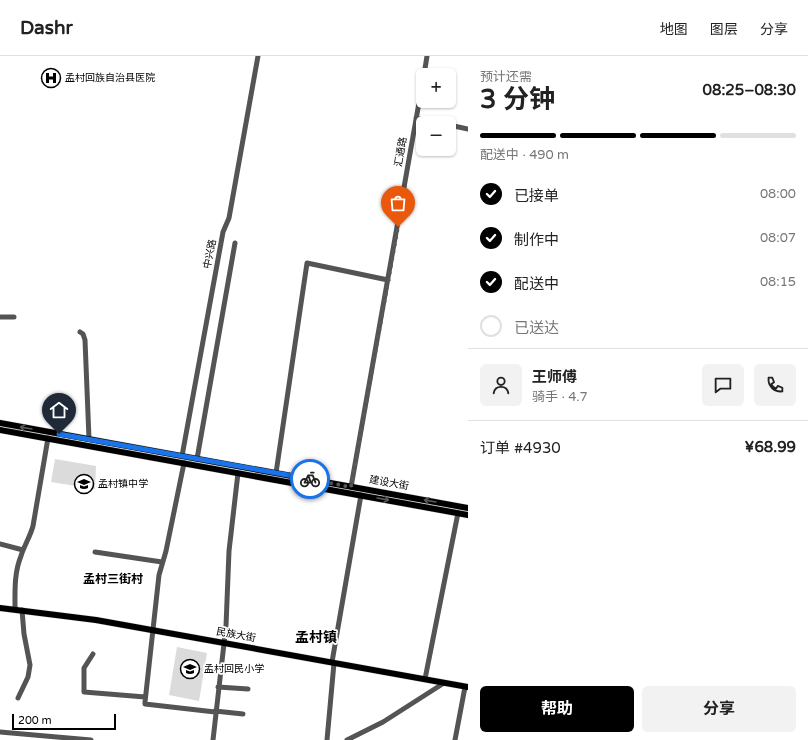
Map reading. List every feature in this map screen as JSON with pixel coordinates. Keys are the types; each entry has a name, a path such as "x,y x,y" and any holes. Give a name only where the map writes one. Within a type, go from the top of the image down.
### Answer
{"main road":[{"name":"建设大街","path":"0,423 468,508"},
{"name":"建设大街","path":"0,430 238,472 468,515"},
{"name":"民族大街","path":"0,608 153,630 467,687"}],"street":[{"name":"中兴路","path":"182,456 223,232 229,218 258,56"},
{"path":"425,68 427,56"},
{"name":"汇通路","path":"351,487 416,118"},
{"path":"456,126 468,129"},
{"path":"197,459 235,243"},
{"path":"276,473 307,263 388,280"},
{"path":"0,317 14,317"},
{"path":"80,332 83,334 85,340 89,439"},
{"path":"18,698 28,677 30,665 19,610 16,577 23,550 33,526 48,438"},
{"path":"184,463 158,582 145,697 146,704 243,714"},
{"path":"213,740 224,643 229,551 238,472"},
{"path":"327,740 333,662 361,495"},
{"path":"425,679 458,513"},
{"path":"0,544 23,550"},
{"path":"95,552 162,562"},
{"path":"93,654 84,668 84,692 145,697"},
{"path":"347,740 383,722 444,683"},
{"path":"218,687 248,689"},
{"path":"455,740 467,687"},
{"path":"0,732 91,740"},
{"path":"17,734 17,740"}],"shaded area":[{"path":"55,459 96,466 95,489 51,482"},
{"path":"177,647 207,653 199,701 169,695"}],"way so far":[{"path":"310,479 351,487 398,227"}],"place":[{"name":"孟村回族自治县医院","path":"51,78"},
{"name":"孟村镇中学","path":"84,484"},
{"name":"孟村回民小学","path":"190,669"}],"district":[{"name":"孟村三街村","path":"113,579"},
{"name":"孟村镇","path":"316,637"}],"route":[{"path":"59,434 310,479"}]}
